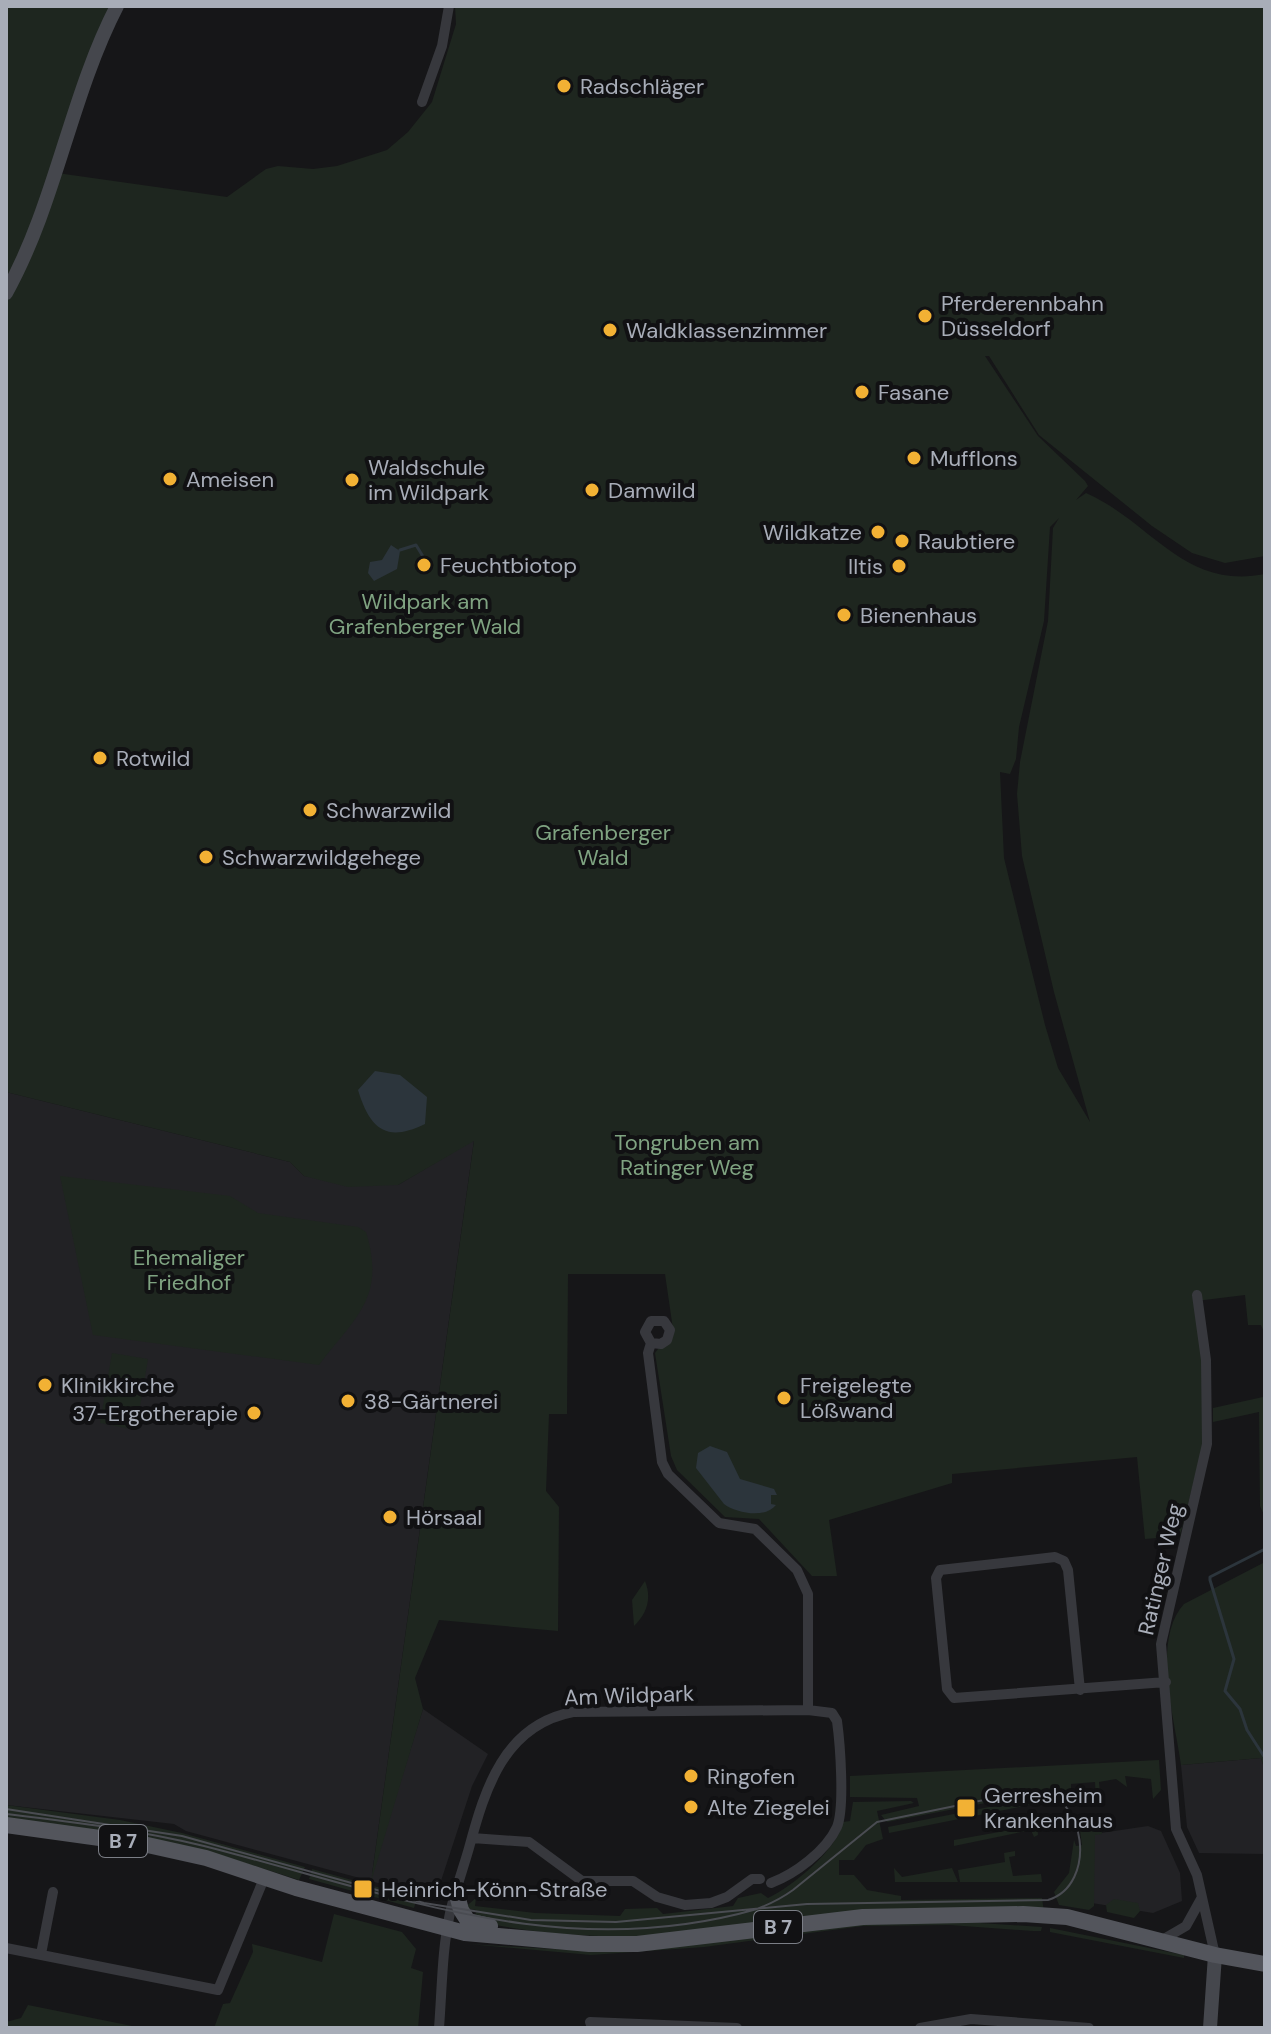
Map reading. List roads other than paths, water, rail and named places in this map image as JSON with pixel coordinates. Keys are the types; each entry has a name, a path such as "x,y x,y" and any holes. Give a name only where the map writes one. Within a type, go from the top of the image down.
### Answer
{"main road":[{"name":"B 7","path":"6,1825 160,1847 447,1929 521,1938 637,1944 863,1917 967,1916 1059,1927 1086,1924 1265,1964"},
{"name":"B 7","path":"456,1891 461,1910 468,1921 510,1929 521,1938"}],"street":[{"path":"6,293 51,188 96,55 117,6"},
{"path":"422,102 442,46 449,6"},
{"name":"Ratinger Weg","path":"1197,1295 1207,1374 1207,1444 1161,1644 1176,1829 1197,1875 1215,1955"},
{"path":"651,1343 648,1353 658,1432 668,1474 719,1523 755,1529 805,1580 808,1594 808,1710 832,1713 837,1721 838,1825 796,1871 771,1883"},
{"path":"1080,1690 1068,1570 1064,1561 1055,1557 940,1570 936,1578 947,1689 952,1696 959,1699 1080,1690 1166,1682"},
{"name":"Am Wildpark","path":"447,1929 490,1779 503,1757 526,1733 556,1716 573,1712 808,1710"},
{"path":"472,1838 529,1842 582,1881 633,1881 657,1897 685,1905 719,1900 752,1879 760,1879"},
{"path":"6,1948 218,1990 265,1876"},
{"path":"41,1954 53,1892"},
{"path":"1160,1940 1186,1926 1201,1897"},
{"path":"439,2028 447,1929"},
{"path":"1210,2028 1215,1955"},
{"path":"920,2028 971,2019 1089,2028"},
{"path":"592,2028 590,2022 737,2028"}],"waterway":[{"path":"400,550 416,545 427,563"},
{"path":"1265,1549 1210,1577 1234,1659 1225,1691 1240,1709 1247,1730 1265,1758"}],"tram line":[{"path":"6,1809 182,1836 424,1903 531,1920 616,1922 807,1904 1048,1900 1064,1891 1074,1877 1080,1840 1075,1822 1065,1806 1051,1795 1033,1790 877,1822 793,1890 776,1901 767,1905 762,1907 757,1909 685,1924 614,1929 545,1926 477,1916 409,1901 180,1840 6,1814"}],"place":[{"name":"Radschläger","path":"564,86"},
{"name":"Pferderennbahn Düsseldorf","path":"925,316"},
{"name":"Waldklassenzimmer","path":"610,330"},
{"name":"Fasane","path":"862,392"},
{"name":"Mufflons","path":"914,458"},
{"name":"Ameisen","path":"170,479"},
{"name":"Waldschule im Wildpark","path":"352,480"},
{"name":"Damwild","path":"592,490"},
{"name":"Wildkatze","path":"878,532"},
{"name":"Raubtiere","path":"902,541"},
{"name":"Feuchtbiotop","path":"424,565"},
{"name":"Iltis","path":"899,566"},
{"name":"Bienenhaus","path":"844,615"},
{"name":"Rotwild","path":"100,758"},
{"name":"Schwarzwild","path":"310,810"},
{"name":"Schwarzwildgehege","path":"206,857"},
{"name":"Klinikkirche","path":"45,1385"},
{"name":"Freigelegte Lößwand","path":"784,1398"},
{"name":"38-Gärtnerei","path":"348,1401"},
{"name":"37-Ergotherapie","path":"254,1413"},
{"name":"Hörsaal","path":"390,1517"},
{"name":"Ringofen","path":"691,1776"},
{"name":"Alte Ziegelei","path":"691,1807"},
{"name":"Gerresheim Krankenhaus","path":"966,1808"},
{"name":"Heinrich-Könn-Straße","path":"363,1889"}],"park label":[{"name":"Wildpark am Grafenberger Wald","path":"425,614"},
{"name":"Grafenberger Wald","path":"603,844"},
{"name":"Tongruben am Ratinger Weg","path":"687,1154"},
{"name":"Ehemaliger Friedhof","path":"189,1270"}]}
